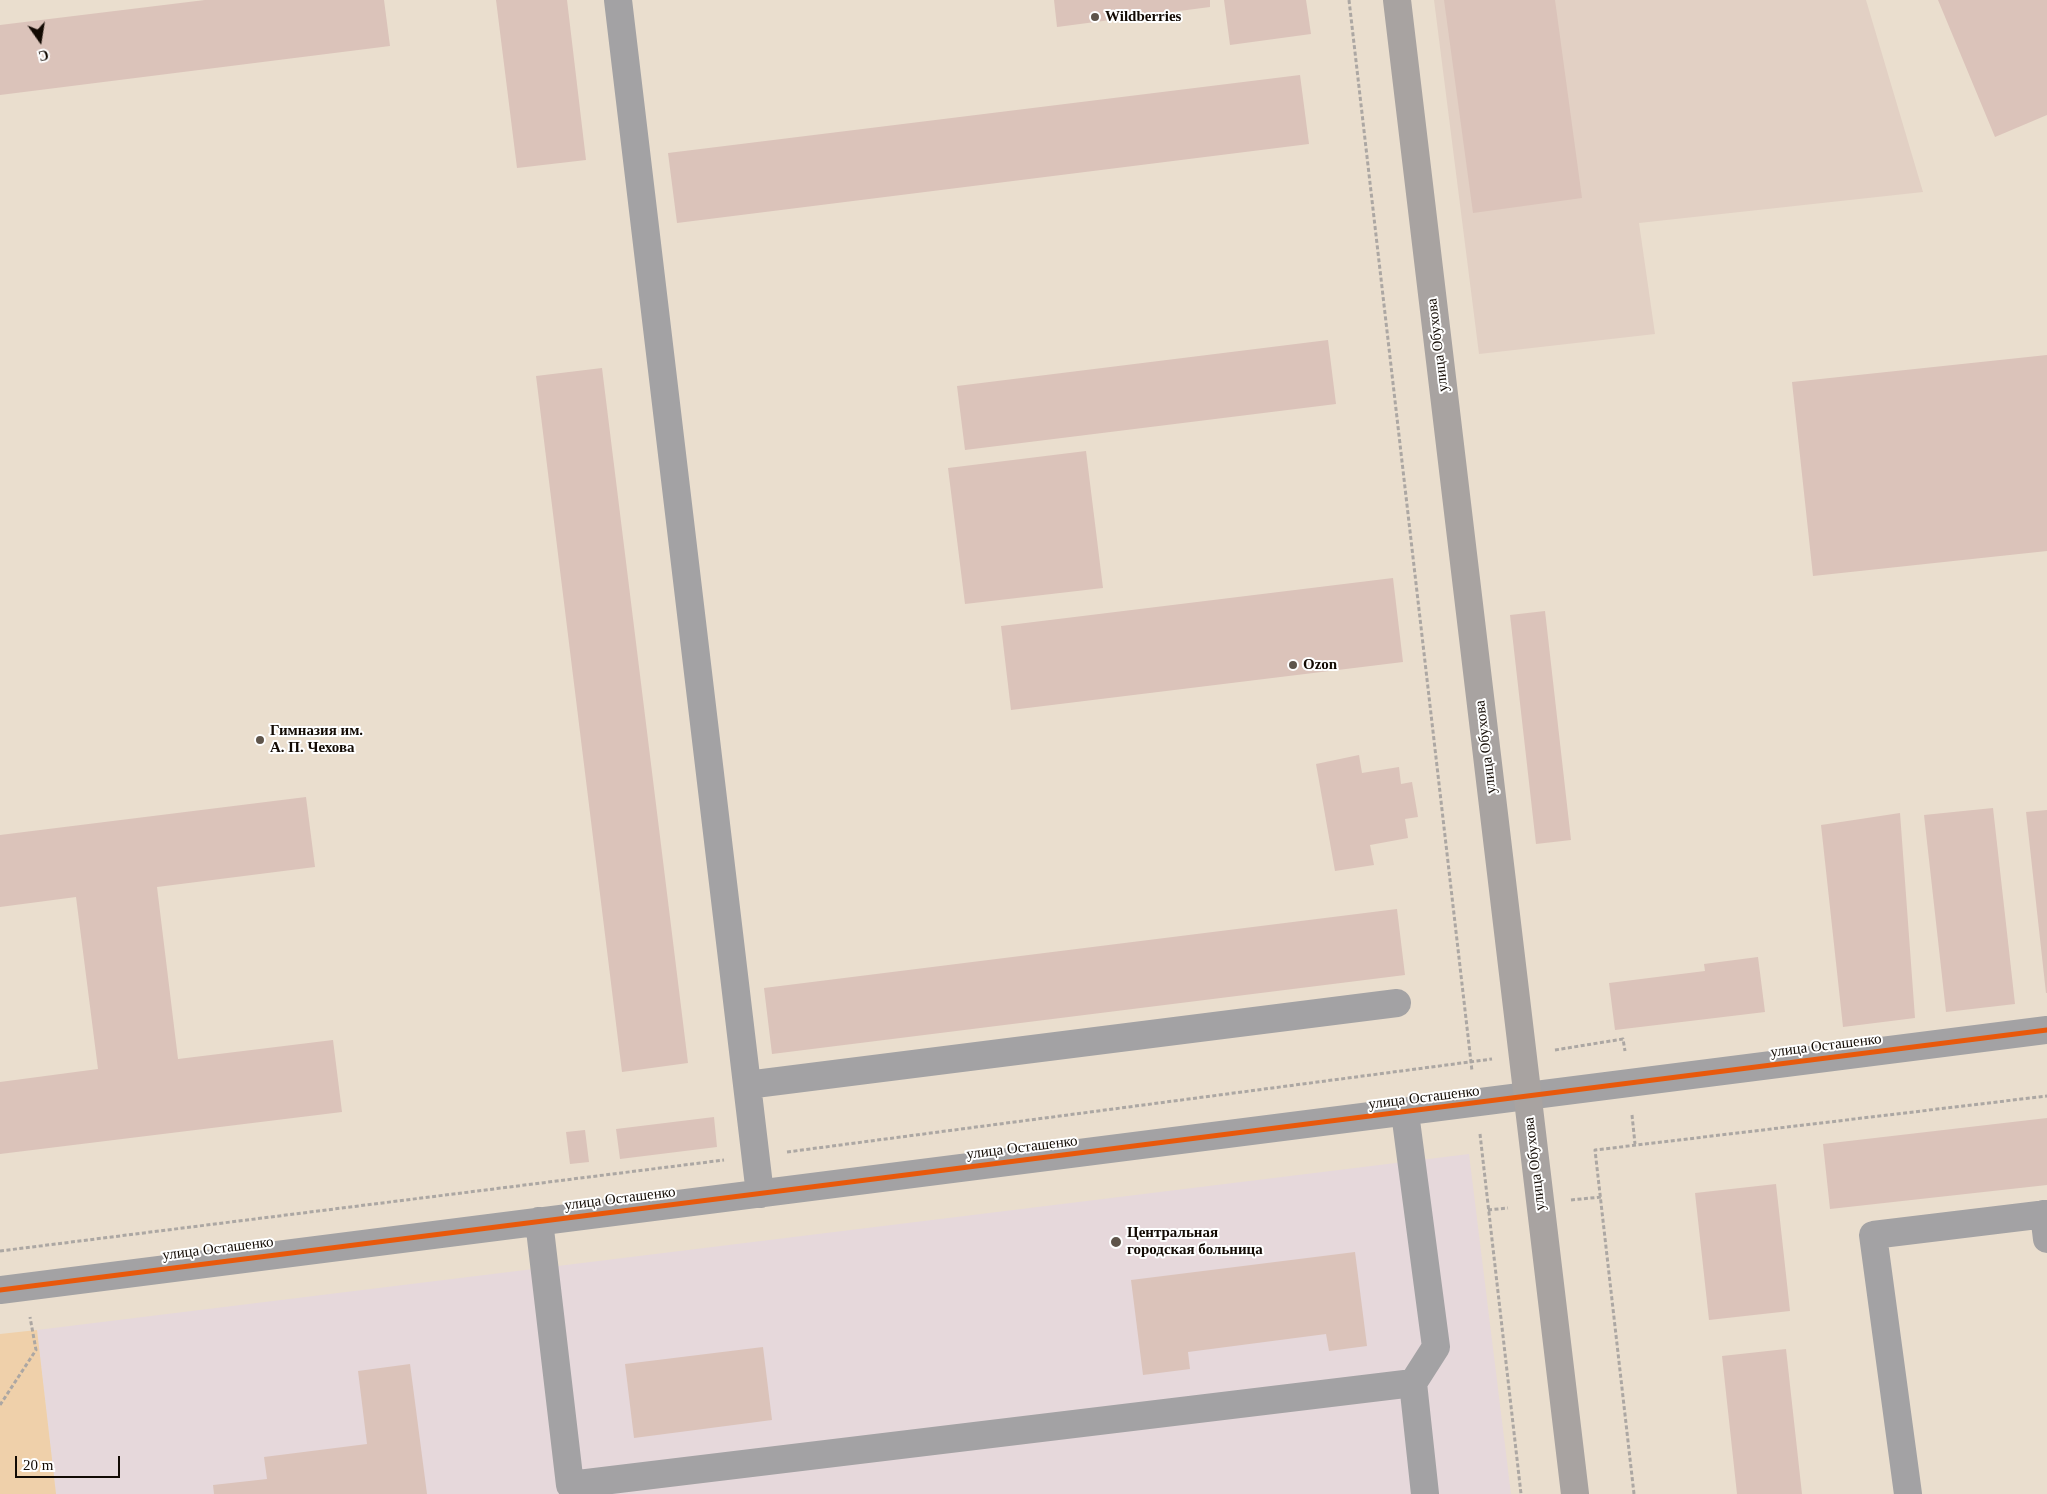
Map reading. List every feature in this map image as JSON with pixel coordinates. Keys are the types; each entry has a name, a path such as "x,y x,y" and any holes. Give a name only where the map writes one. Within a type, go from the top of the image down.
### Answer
{"main road":[{"name":"улица Обухова","path":"1397,0 1575,1494"}],"street":[{"path":"618,0 760,1194"},
{"path":"747,1085 1397,1003"},
{"name":"улица Осташенко","path":"0,1290 2047,1030"},
{"path":"1404,1113 1436,1347 1413,1383 1425,1494"},
{"path":"539,1221 570,1489 1413,1383"},
{"path":"1908,1494 1873,1235 2046,1222"}],"path":[{"path":"1349,0 1521,1494"},
{"path":"1556,1050 1624,1039"},
{"path":"1634,1494 1595,1150 2047,1096"},
{"path":"0,1405 36,1350"}],"shaded area":[{"path":"1434,0 1866,0 1923,192 1639,223 1655,334 1479,354"},
{"name":"Центральная городская больница","path":"1469,1154 1511,1494 56,1494 37,1330"},
{"path":"37,1330 56,1494 0,1494 0,1334"}],"building":[{"path":"205,0 384,0 390,46 0,95 0,25"},
{"path":"496,0 567,0 586,160 517,168"},
{"name":"Wildberries","path":"1054,0 1210,0 1210,7 1057,27"},
{"path":"1224,0 1306,0 1311,34 1230,45"},
{"path":"1444,0 1555,0 1582,198 1473,213"},
{"path":"1938,0 2047,0 2047,115 1995,137"},
{"path":"1300,75 1309,144 677,223 668,153"},
{"path":"1328,340 1336,404 965,450 957,386"},
{"path":"2047,355 2047,551 1813,576 1792,382"},
{"path":"602,368 688,1063 622,1072 536,376"},
{"path":"1086,451 1103,588 965,604 948,468"},
{"path":"1393,578 1403,662 1011,710 1001,626"},
{"path":"1545,611 1571,840 1536,844 1510,615"},
{"path":"1359,755 1362,773 1399,767 1401,784 1412,782 1418,817 1405,819 1408,838 1370,845 1374,865 1335,871 1316,764"},
{"path":"306,797 315,867 157,887 178,1059 333,1040 342,1112 0,1154 0,1082 98,1069 76,897 0,907 0,835"},
{"path":"1993,808 2015,1004 1946,1012 1924,815"},
{"path":"2047,810 2047,993 2046,993 2026,812"},
{"path":"1900,813 1915,1018 1843,1027 1821,825"},
{"path":"1397,909 1405,975 772,1054 764,988"},
{"path":"1758,957 1765,1012 1615,1030 1609,983 1705,971 1704,964"},
{"path":"714,1117 717,1147 620,1159 616,1129"},
{"path":"2047,1118 2047,1185 1830,1209 1823,1144"},
{"path":"585,1130 589,1162 570,1164 566,1132"},
{"path":"1776,1184 1790,1311 1709,1320 1695,1193"},
{"path":"1355,1252 1367,1346 1329,1351 1326,1334 1188,1352 1190,1369 1143,1375 1131,1280"},
{"path":"763,1347 772,1420 634,1438 625,1364"},
{"path":"1786,1349 1802,1494 1737,1494 1722,1356"},
{"path":"410,1364 427,1494 214,1494 213,1485 267,1479 264,1457 367,1444 358,1371"}],"cycle path":[{"path":"0,1290 2047,1030"}],"place":[{"name":"Wildberries","path":"1095,17"},
{"name":"Ozon","path":"1293,665"},
{"name":"Гимназия им. А. П. Чехова","path":"260,740"},
{"name":"Центральная городская больница","path":"1116,1242"}]}
